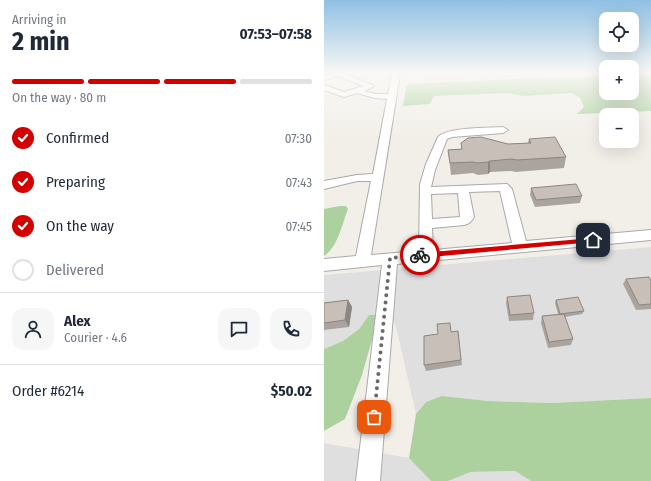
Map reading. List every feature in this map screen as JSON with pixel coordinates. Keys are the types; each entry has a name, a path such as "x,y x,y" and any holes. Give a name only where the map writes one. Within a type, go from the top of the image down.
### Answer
{"street":[{"path":"363,261 392,97 383,96"},
{"path":"426,255 426,181 429,169 443,138 450,134 502,130"},
{"path":"324,185 357,178 378,177"},
{"path":"425,192 498,186 506,189 520,246"},
{"path":"426,224 464,221 467,217 463,189"},
{"path":"324,264 651,235"},
{"path":"368,481 390,258"}],"shaded area":[{"path":"651,247 651,398 552,403 488,401 442,396 426,402 416,414 396,327 391,315 369,315 359,329 343,341 324,349 324,275"},
{"path":"324,443 409,458 431,481 324,481"},
{"path":"515,471 531,481 448,481 471,472"}],"green space":[{"path":"405,96 434,96 430,104 403,106"},
{"path":"578,96 599,96 599,100 639,100 639,96 651,96 651,111 639,111 639,108 599,108 599,113 577,114 584,107 580,98"},
{"path":"346,206 348,209 333,247 324,256 324,209"},
{"path":"369,315 379,315 362,375 345,419 324,431 324,349 343,341 359,329"},
{"path":"442,396 488,401 552,403 651,398 651,481 531,481 515,471 471,472 448,481 431,481 409,458 416,414 426,402"}],"building":[{"path":"481,137 508,144 531,143 529,139 555,137 566,157 512,159 477,163 450,163 448,150 462,149 461,143 468,138"},
{"path":"576,184 582,196 536,200 531,188"},
{"path":"649,277 651,281 651,304 639,305 626,279"},
{"path":"530,295 534,313 510,315 507,297"},
{"path":"578,297 584,311 560,314 556,300"},
{"path":"348,300 345,320 324,323 324,303"},
{"path":"564,314 573,339 549,342 542,316"},
{"path":"450,323 451,332 458,331 461,360 424,365 424,336 438,334 437,324"}],"way so far":[{"path":"374,417 390,258 420,255"}],"route":[{"path":"420,255 593,240"}]}
